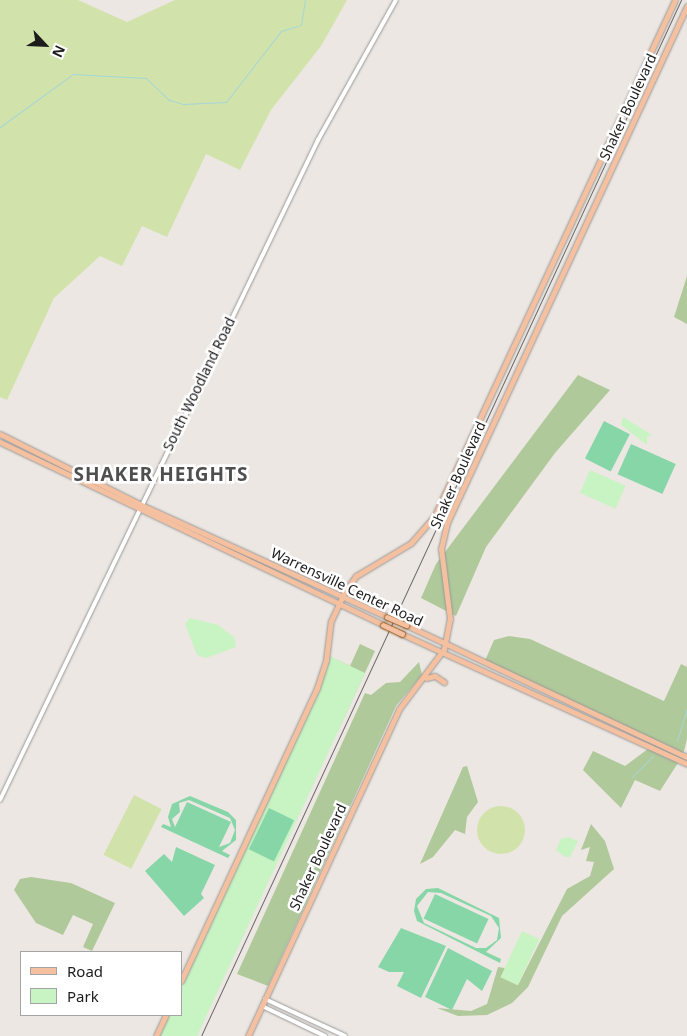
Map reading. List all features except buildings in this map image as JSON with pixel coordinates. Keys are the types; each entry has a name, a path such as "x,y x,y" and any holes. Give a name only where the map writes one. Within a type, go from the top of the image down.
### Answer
{"main road":[{"name":"Shaker Boulevard","path":"182,980 317,688 326,660 331,620 338,604 356,576 411,542 432,521 675,0"},
{"name":"Shaker Boulevard","path":"248,1036 397,714 426,678 446,645 450,615 441,549 447,524 687,6"},
{"name":"Warrensville Center Road","path":"0,434 139,507 387,616 687,757"},
{"name":"Warrensville Center Road","path":"0,442 402,634 687,764"},
{"path":"426,678 435,676 444,682"},
{"path":"156,1036 166,1016"}],"street":[{"name":"South Woodland Road","path":"0,800 139,507 318,140 396,0"},
{"path":"265,999 345,1036"},
{"path":"262,1006 325,1036"},
{"path":"276,1013 275,1008 280,1006"}],"green space":[{"path":"0,0 78,0 127,22 175,0 347,0 321,46 271,110 240,170 206,154 167,237 142,226 122,266 100,256 54,298 7,400 0,397"},
{"path":"687,276 687,324 674,317"},
{"path":"578,375 610,390 555,453 486,547 456,616 421,598 436,564"},
{"path":"623,417 652,435 647,437 647,445 621,425"},
{"path":"604,421 630,434 611,472 585,458"},
{"path":"631,444 676,464 662,494 618,474"},
{"path":"590,470 626,486 615,509 580,493"},
{"path":"190,618 218,625 234,637 236,647 206,658 197,655 185,624"},
{"path":"509,636 530,639 664,701 681,664 687,667 687,739 683,755 660,791 635,780 621,808 583,770 593,751 625,766 656,743 484,663 494,640"},
{"path":"360,644 375,651 338,731 331,657 350,666"},
{"path":"327,655 365,673 197,1036 156,1036 166,1016 182,1016 182,979 314,693"},
{"path":"419,662 422,675 396,706 268,986 237,974 365,693 371,695 386,683 400,682"},
{"path":"467,766 478,802 467,817 465,834 455,830 433,857 420,864 463,767"},
{"path":"134,795 162,809 131,869 104,855"},
{"path":"190,796 228,812 236,820 236,840 222,851 230,855 228,858 161,827 163,824 171,827 168,817 172,804","holes":["189,800 230,818 235,830 230,843 219,847 231,822 187,802 175,827 172,819 180,812 179,803"]},
{"path":"496,806 506,806 518,813 525,825 525,835 518,847 506,854 496,854 488,850 481,843 477,835 477,825 481,817 488,810"},
{"path":"269,808 294,820 274,862 249,849"},
{"path":"591,824 605,841 614,869 562,916 528,987 512,1003 487,1015 458,1016 437,1008 471,1011 487,1004 498,967 505,968 501,977 518,985 567,889 590,876 594,862 586,861 590,847 581,850"},
{"path":"568,837 578,841 570,857 565,857 556,850 561,839"},
{"path":"176,847 215,865 201,894 204,898 184,916 145,871 164,854 172,862"},
{"path":"31,877 71,883 115,903 92,951 83,947 93,924 73,915 63,935 36,923 14,890 20,879"},
{"path":"438,888 499,918 501,938 486,952 501,959 500,963 417,921 414,911 416,899 426,889","holes":["428,892 441,893 491,916 499,928 497,940 486,948 476,948 424,923 417,906"]},
{"path":"435,894 488,919 477,943 424,918"},
{"path":"401,928 446,946 421,998 397,986 404,972 389,972 378,967"},
{"path":"522,931 539,939 518,985 500,977"},
{"path":"448,948 492,971 482,991 467,979 452,1010 425,997"}],"waterway":[{"path":"0,127 73,74 146,78 169,100 183,104 226,102 281,31 301,25 305,0"},
{"path":"677,741 687,708"},
{"path":"631,778 653,756"}],"tram line":[{"path":"201,1036 681,0"}],"district":[{"name":"SHAKER HEIGHTS","path":"161,475"}]}
